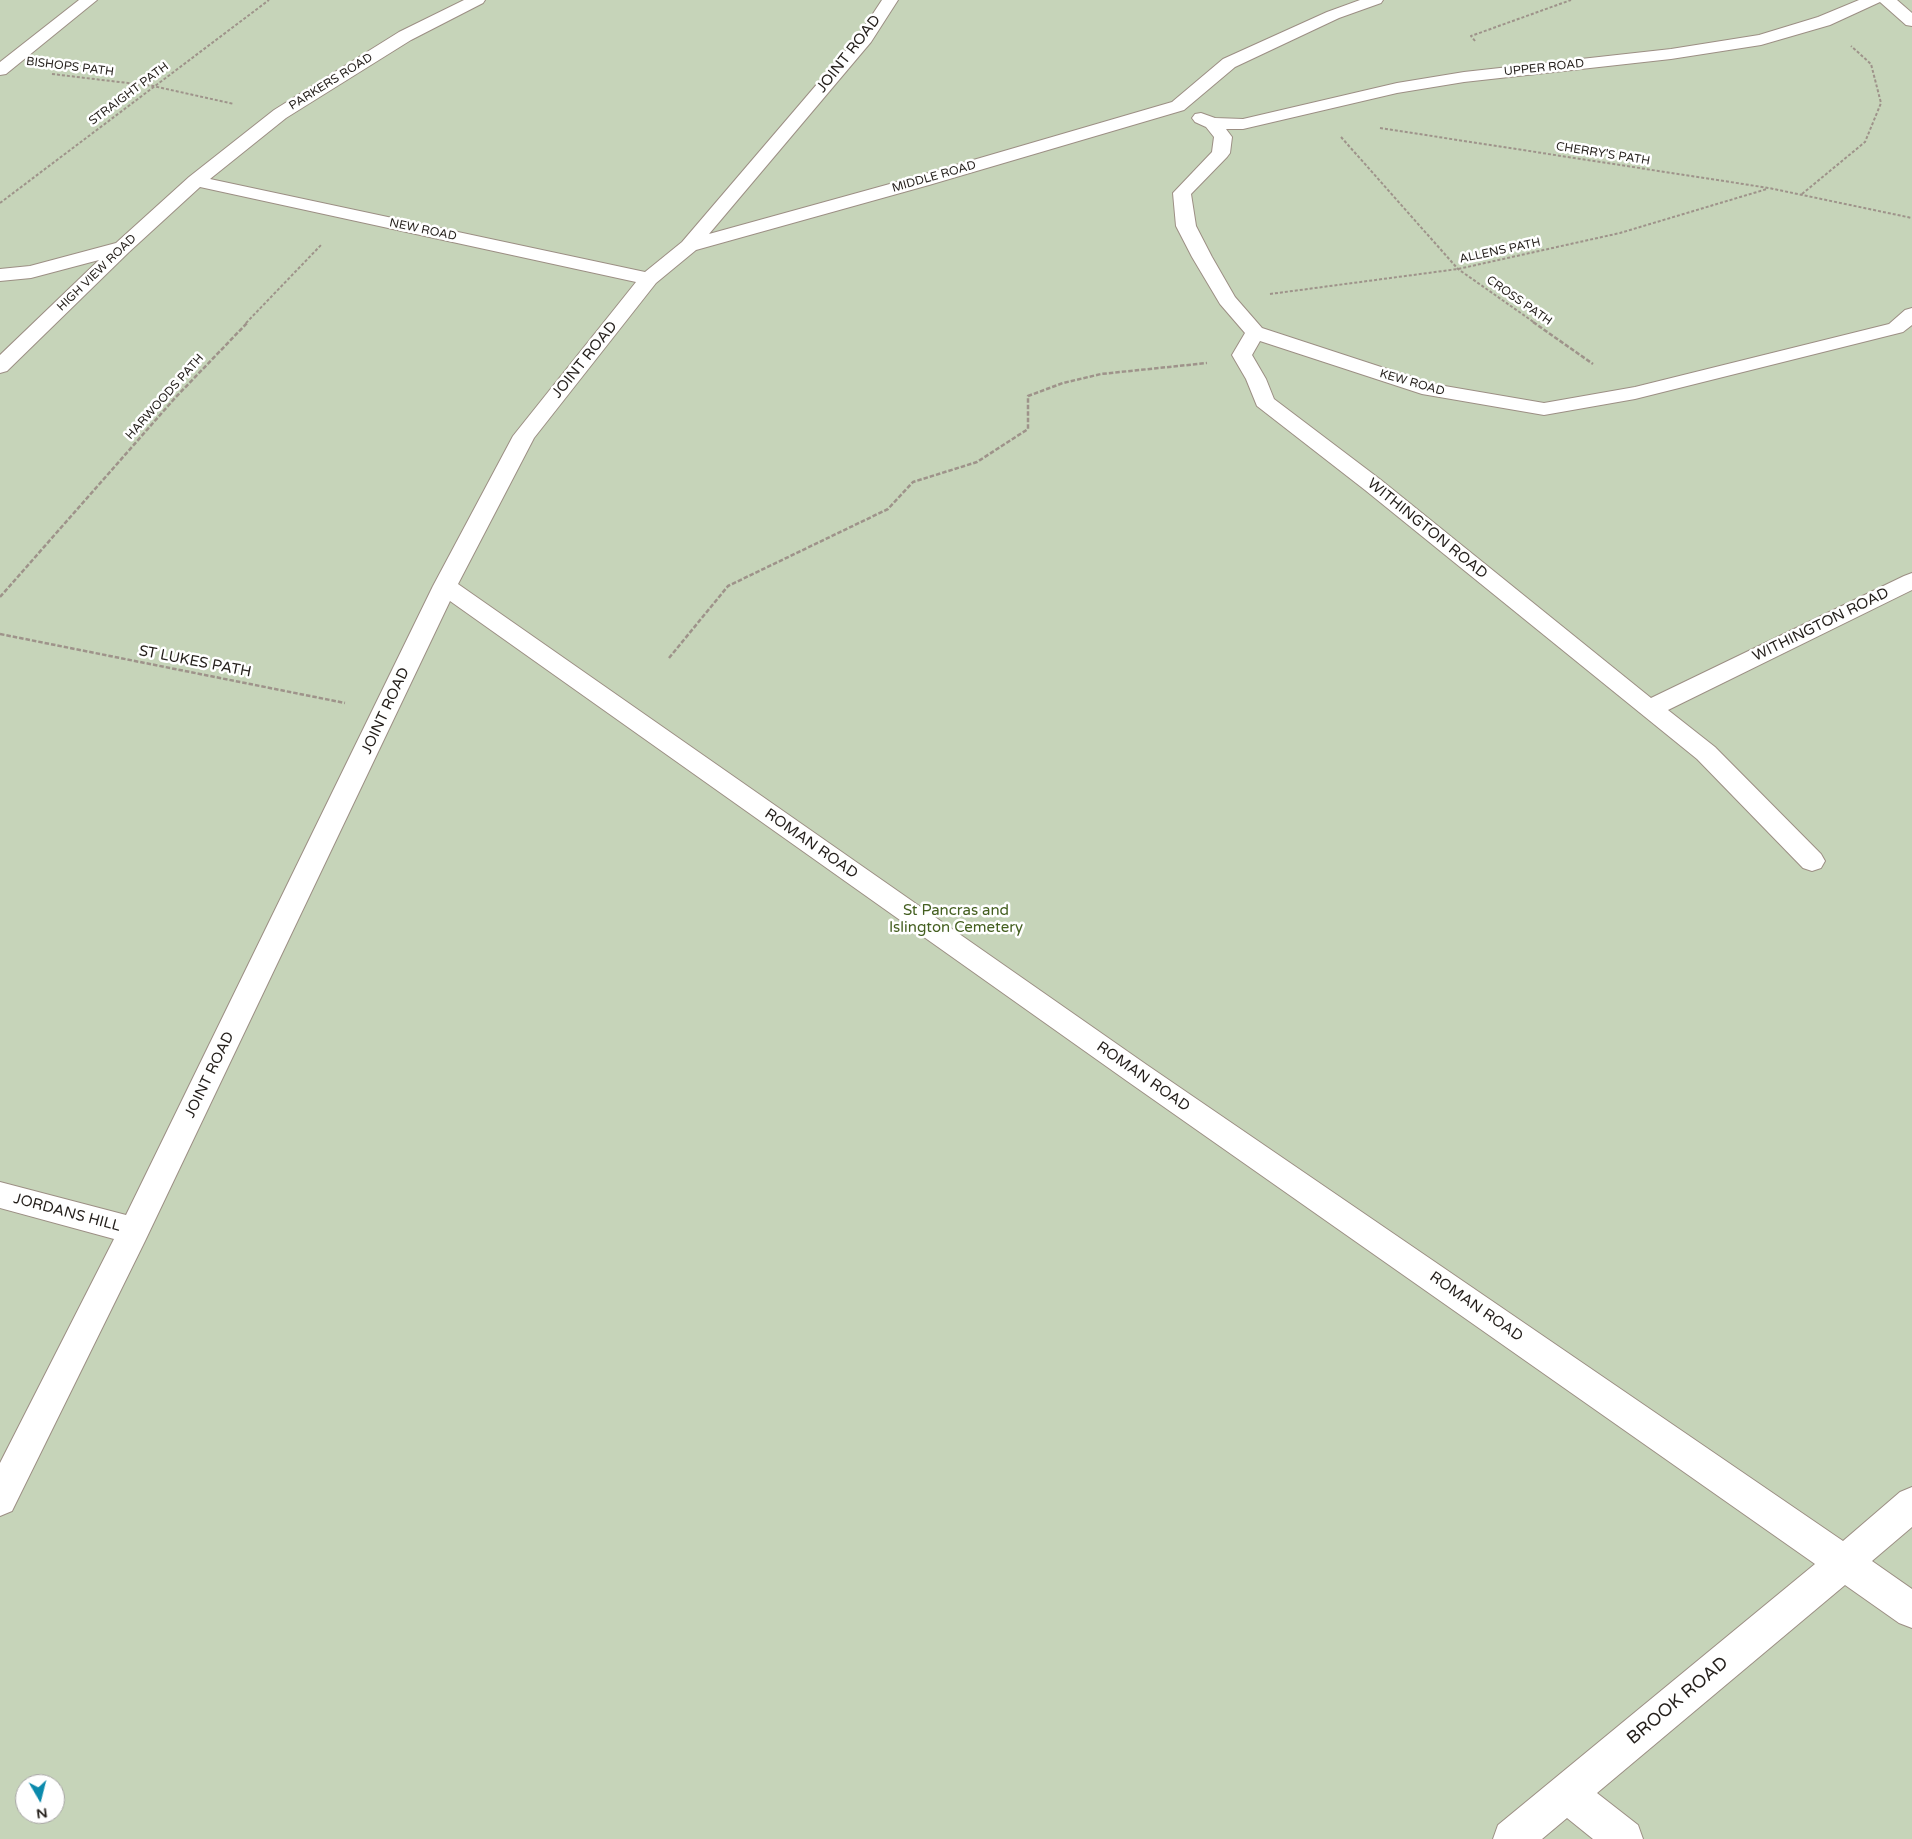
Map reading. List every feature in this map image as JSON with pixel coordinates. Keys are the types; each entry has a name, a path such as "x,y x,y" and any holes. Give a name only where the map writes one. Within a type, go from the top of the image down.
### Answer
{"lane":[{"path":"2,69 89,0"},
{"name":"PARKERS ROAD","path":"196,182 280,114 405,36 477,0"},
{"name":"JOINT ROAD","path":"0,1499 134,1231 386,711 444,586 524,436 650,279 690,246 865,38 890,0"},
{"path":"1242,355 1255,332 1227,300 1202,257 1186,226 1182,193 1222,153 1223,137 1212,123 1178,106 1229,63 1333,15 1375,0"},
{"name":"UPPER ROAD","path":"1212,123 1243,124 1397,88 1464,77 1671,54 1761,40 1824,21 1873,0"},
{"path":"1887,0 1912,21"},
{"name":"MIDDLE ROAD","path":"690,246 1178,106"},
{"name":"NEW ROAD","path":"196,182 650,279"},
{"name":"HIGH VIEW ROAD","path":"0,366 122,248 196,182"},
{"path":"0,275 31,272 122,248"},
{"name":"KEW ROAD","path":"1255,332 1430,390 1544,409 1635,393 1896,328 1912,314"},
{"name":"WITHINGTON ROAD","path":"1242,355 1256,379 1264,402 1373,485 1648,709 1706,753 1812,861"},
{"name":"WITHINGTON ROAD","path":"1648,709 1912,581"},
{"name":"ROMAN ROAD","path":"444,586 1128,1067 1912,1610"},
{"name":"JORDANS HILL","path":"0,1195 134,1231"},
{"name":"BROOK ROAD","path":"1512,1839 1912,1504"},
{"path":"1566,1793 1624,1839"}],"path":[{"name":"STRAIGHT PATH","path":"0,204 153,86 269,0"},
{"path":"1471,36 1571,0"},
{"path":"1801,194 1865,142 1881,103 1871,64 1824,21"},
{"name":"BISHOPS PATH","path":"2,69 153,86 280,114"},
{"name":"CROSS PATH","path":"1290,112 1326,119 1458,270 1635,393"},
{"name":"CHERRY'S PATH","path":"1375,127 1769,188 1912,218"},
{"name":"ALLENS PATH","path":"1227,300 1458,270 1620,233 1769,188"},
{"name":"HARWOODS PATH","path":"0,598 175,398 350,214"},
{"path":"669,658 728,586 888,509 913,482 977,462 1028,429 1028,396 1050,387 1126,370 1192,367 1242,355"},
{"name":"ST LUKES PATH","path":"0,634 386,711"}],"green space":[{"name":"St Pancras and Islington Cemetery","path":"0,0 1912,0 1912,1839 0,1839"}]}
